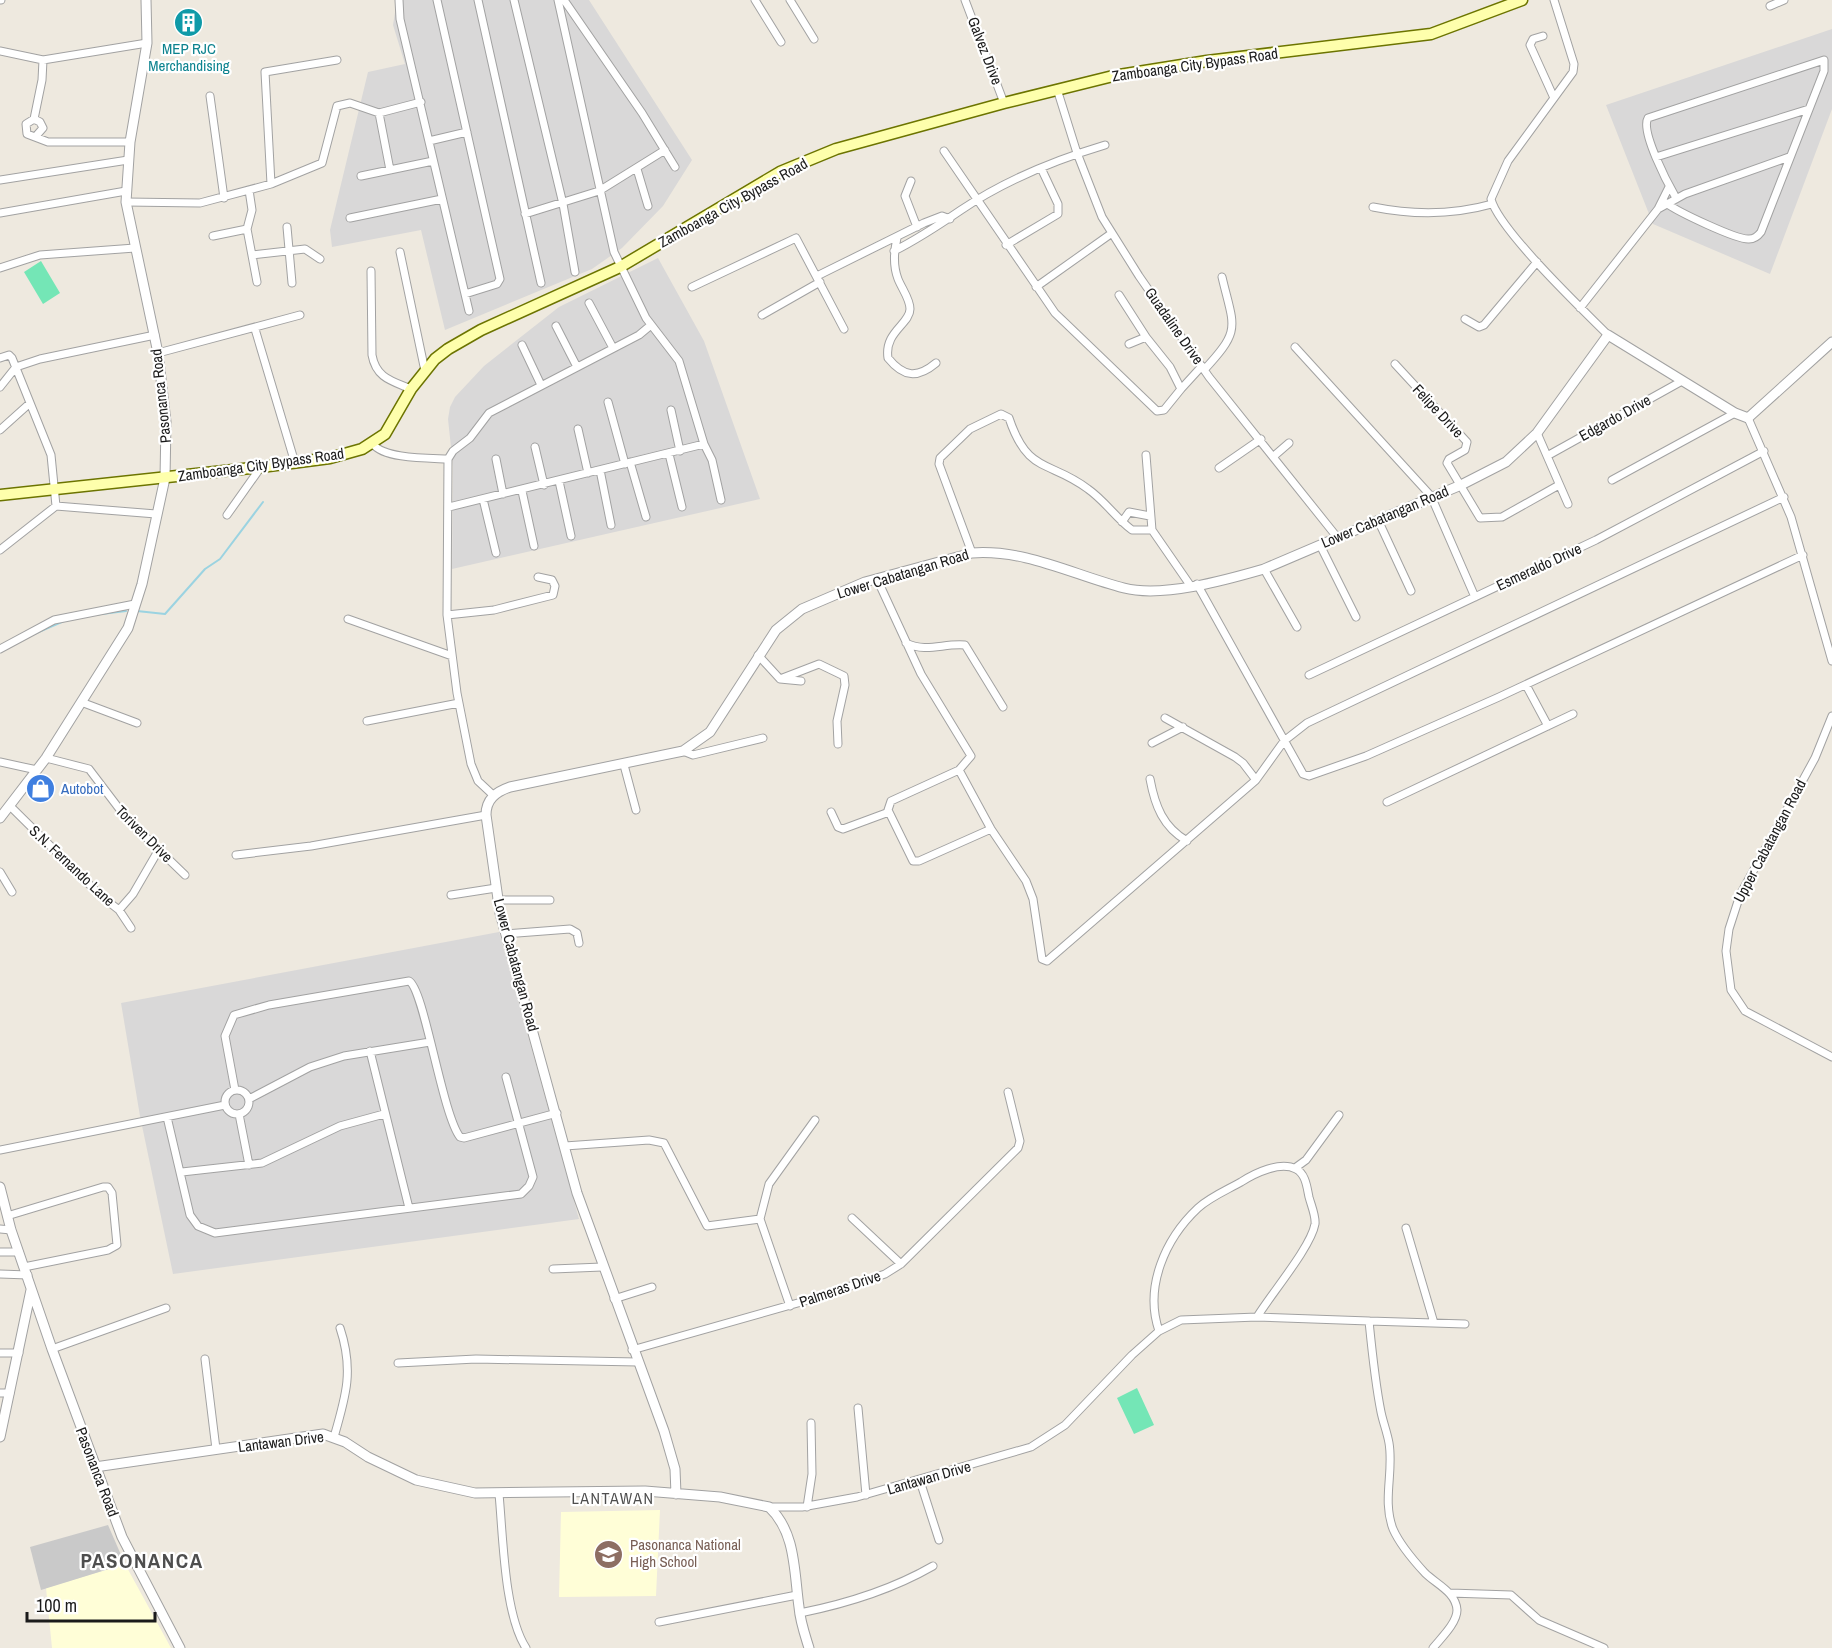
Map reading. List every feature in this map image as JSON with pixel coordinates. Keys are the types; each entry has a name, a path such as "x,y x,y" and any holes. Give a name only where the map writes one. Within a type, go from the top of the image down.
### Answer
{"main road":[{"name":"Zamboanga City Bypass Road","path":"0,495 295,463 339,456 373,444 385,434 411,389 425,371 448,349 471,335 620,267 730,201 818,155 1004,103 1113,76 1207,61 1408,39 1457,26 1522,0"}],"street":[{"name":"Pasonanca Road","path":"0,818 46,758 118,647 135,604 165,478 166,422 158,353 126,202 130,142 147,43 146,0"},
{"path":"399,0 400,19 469,311"},
{"path":"437,0 500,279 497,284 465,294"},
{"path":"478,0 541,283"},
{"path":"514,0 563,204 575,272"},
{"path":"558,0 599,191 620,267 651,325 680,361 704,444 712,460 721,500"},
{"path":"564,0 675,167"},
{"path":"755,0 781,42"},
{"path":"790,0 814,39"},
{"name":"Galvez Drive","path":"965,0 1004,103"},
{"path":"1554,0 1574,64 1569,79 1508,161 1492,193 1492,204 1537,262 1608,335 1735,413 1748,418 1784,497 1803,555 1832,661"},
{"path":"1770,6 1784,0"},
{"path":"1543,36 1533,39 1530,45 1554,98"},
{"path":"0,51 43,60 147,43"},
{"path":"34,119 42,80 43,60"},
{"path":"271,184 265,72 337,60"},
{"path":"1666,203 1678,212 1744,239 1757,237 1761,232 1824,71 1824,60 1650,116 1645,124 1656,157 1676,198"},
{"name":"Guadaline Drive","path":"1057,89 1077,153 1102,217 1203,368 1337,537"},
{"path":"210,96 224,198"},
{"path":"126,202 189,204 224,198 271,184 322,163 337,106 350,102 379,113 421,102"},
{"path":"1656,157 1809,109"},
{"path":"379,113 390,170"},
{"path":"34,119 40,122 43,128 36,136"},
{"path":"34,119 28,122 25,128 27,134 48,142 130,142"},
{"path":"429,141 467,132"},
{"path":"894,251 978,200 1041,168 1077,153 1105,145"},
{"path":"525,214 599,191 665,150"},
{"path":"944,151 1006,245 1055,313 1154,410 1164,410 1232,334 1234,327 1222,277"},
{"path":"1658,208 1676,198 1789,157"},
{"path":"0,180 128,160"},
{"path":"361,176 433,161"},
{"path":"1006,245 1058,214 1058,204 1041,168"},
{"path":"637,169 648,206"},
{"path":"911,181 905,195 917,227"},
{"path":"1580,308 1658,208 1669,187"},
{"path":"249,190 252,210 247,229 257,282"},
{"path":"0,213 126,191"},
{"path":"350,218 441,199"},
{"path":"1373,207 1435,213 1468,210 1492,204"},
{"path":"762,315 819,279 917,227 939,217 950,219"},
{"path":"287,227 292,283"},
{"path":"213,236 247,229"},
{"path":"1036,287 1112,233"},
{"path":"692,287 796,238 844,328"},
{"path":"897,238 894,251 897,276 910,310 907,319 898,326 890,343 888,358 899,369 915,375 923,374 936,363"},
{"path":"0,268 40,255 135,248"},
{"path":"252,255 309,249 320,259"},
{"path":"400,252 425,371"},
{"path":"1465,319 1479,327 1484,325 1537,262"},
{"path":"371,271 374,366 379,375 411,389"},
{"path":"1119,295 1146,337 1170,367 1181,389"},
{"path":"589,303 613,348"},
{"path":"158,353 255,329 300,315"},
{"path":"493,795 474,775 452,656 447,615 448,459 453,451 470,438 489,412 639,335 651,325"},
{"path":"556,326 577,367"},
{"path":"255,329 295,463"},
{"path":"0,387 16,367 40,359 155,335"},
{"name":"Lower Cabatangan Road","path":"676,1494 671,1454 577,1193 506,934 498,900 486,815 488,802 493,795 510,787 683,751 710,732 722,717 758,655 776,630 802,609 877,579 972,553 987,552 1069,568 1125,588 1164,589 1194,585 1264,569 1461,485 1506,462 1537,434 1608,335"},
{"path":"1129,344 1146,337"},
{"path":"1748,418 1832,342"},
{"path":"522,345 542,385"},
{"path":"1295,347 1431,496 1475,597"},
{"path":"0,358 9,355 16,367 51,455 56,506"},
{"name":"Felipe Drive","path":"1395,364 1467,442 1465,450 1447,463 1461,485"},
{"name":"Edgardo Drive","path":"1546,456 1683,381"},
{"path":"609,402 646,517"},
{"path":"0,430 30,403"},
{"path":"671,410 680,451"},
{"path":"1612,480 1735,413"},
{"path":"972,553 939,464 939,458 970,429 1001,414 1009,418 1018,441 1040,465 1087,488 1132,530 1152,530"},
{"path":"578,429 588,473"},
{"path":"1537,434 1568,504"},
{"path":"1219,468 1261,439"},
{"path":"1274,456 1289,443"},
{"path":"373,444 378,450 389,453 448,459"},
{"path":"449,507 522,491 704,444"},
{"path":"535,447 544,485"},
{"name":"Esmeraldo Drive","path":"1309,675 1596,540 1764,451"},
{"path":"669,454 682,507"},
{"path":"1146,455 1152,530 1194,585 1303,774 1315,776 1526,685 1803,555"},
{"path":"496,459 503,494"},
{"path":"226,515 261,467"},
{"path":"600,470 611,525"},
{"path":"559,481 571,536"},
{"path":"1461,485 1474,513 1480,518 1488,519 1503,517 1560,485"},
{"path":"522,491 534,546"},
{"path":"959,770 991,829 1026,881 1036,920 1039,951 1042,959 1047,961 1256,780 1284,741 1306,723 1784,497"},
{"path":"483,499 496,553"},
{"path":"0,550 56,506 156,514"},
{"path":"1122,522 1129,512 1150,516"},
{"path":"1378,520 1411,591"},
{"path":"1320,545 1356,617"},
{"path":"1264,569 1297,627"},
{"path":"447,615 494,610 553,595 555,586 552,580 538,577"},
{"path":"877,579 921,674 970,752 969,761 959,770 891,801 889,812 913,861 929,857 991,829"},
{"path":"0,649 54,620 135,604"},
{"path":"348,619 452,656"},
{"path":"906,643 927,649 955,644 965,645 1003,706"},
{"path":"758,655 780,679 801,681"},
{"path":"780,679 819,664 843,676 845,685 837,721 838,744"},
{"path":"1526,685 1548,726"},
{"path":"81,702 137,723"},
{"path":"367,721 459,703"},
{"path":"1387,802 1573,714"},
{"name":"Upper Cabatangan Road","path":"1832,716 1815,758 1740,895 1729,929 1726,951 1731,990 1745,1011 1832,1057"},
{"path":"1165,718 1243,763 1256,780"},
{"path":"1152,743 1183,727"},
{"path":"683,751 693,755 763,738"},
{"name":"Toriven Drive","path":"46,758 88,770 120,811 158,851 185,875"},
{"path":"0,762 37,770"},
{"path":"624,765 636,810"},
{"path":"1150,779 1162,819 1174,833 1188,841"},
{"name":"S.N. Fernando Lane","path":"6,808 119,910 131,928"},
{"path":"831,812 838,827 843,829 889,812"},
{"path":"236,855 311,846 486,815"},
{"path":"119,910 133,894 158,851"},
{"path":"0,872 12,892"},
{"path":"451,895 496,888"},
{"path":"498,900 550,900"},
{"path":"506,934 570,929 577,933 579,943"},
{"path":"235,1090 225,1036 234,1015 246,1010 410,981 418,989 430,1042 460,1137 464,1138 556,1113"},
{"path":"235,1090 225,1097 225,1105 228,1112 239,1114 246,1110 249,1099 310,1067 370,1051 430,1042"},
{"path":"370,1051 409,1208"},
{"path":"167,1117 182,1172 190,1215 198,1226 214,1233 521,1194 529,1186 533,1177 506,1077"},
{"path":"235,1090 245,1093 249,1099"},
{"name":"Palmeras Drive","path":"633,1350 790,1306 885,1274 901,1264 1018,1148 1020,1141 1008,1092"},
{"path":"0,1150 225,1105"},
{"path":"239,1114 249,1165"},
{"path":"182,1172 249,1165 275,1159 340,1126 384,1114"},
{"path":"1159,1331 1153,1315 1153,1295 1161,1261 1188,1219 1199,1207 1252,1174 1270,1168 1295,1168 1306,1160 1339,1116"},
{"path":"790,1306 760,1219 769,1184 815,1120"},
{"path":"565,1146 659,1140 664,1143 706,1225 711,1227 760,1219"},
{"path":"1257,1317 1305,1246 1315,1225 1303,1174 1295,1168"},
{"name":"Pasonanca Road","path":"0,1187 19,1252 95,1467 129,1553 180,1648"},
{"path":"0,1274 26,1271 108,1250 117,1245 112,1193 108,1187 7,1215"},
{"path":"852,1218 901,1264"},
{"path":"1406,1228 1434,1323"},
{"path":"0,1229 12,1230"},
{"path":"0,1252 19,1252"},
{"path":"553,1269 602,1267"},
{"path":"614,1299 652,1287"},
{"name":"Pasonanca Road","path":"0,1437 5,1393 19,1353 32,1288"},
{"path":"52,1349 166,1308"},
{"name":"Lantawan Drive","path":"95,1467 323,1434 334,1437 368,1457 416,1480 465,1491 499,1494 614,1491 720,1497 769,1506 807,1507 920,1481 1031,1447 1065,1425 1132,1355 1159,1331 1181,1320 1197,1317 1257,1317 1465,1324"},
{"path":"1369,1321 1381,1413 1389,1442 1391,1466 1387,1498 1389,1515 1397,1538 1409,1555 1450,1593 1457,1608 1455,1618 1433,1648"},
{"path":"334,1437 348,1389 346,1348 340,1329"},
{"path":"0,1353 19,1353"},
{"path":"205,1359 216,1449"},
{"path":"398,1363 476,1359 638,1362"},
{"path":"858,1408 866,1495"},
{"path":"807,1507 812,1474 812,1423"},
{"path":"920,1481 939,1540"},
{"path":"499,1494 511,1604 518,1636 526,1648"},
{"path":"769,1506 777,1514 787,1533 793,1553 800,1613 809,1648"},
{"path":"800,1613 835,1606 904,1580 933,1566"},
{"path":"1450,1593 1511,1595 1539,1620 1604,1648"},
{"path":"659,1622 798,1595"}],"shaded area":[{"path":"397,0 589,0 692,160 663,206 622,248 592,269 445,330 421,230 332,247 330,230 368,72 405,64 393,25"},
{"path":"1832,29 1832,109 1770,274 1653,224 1606,105"},
{"path":"658,258 704,341 760,499 452,569 453,466 448,419 455,397 484,366 559,307"},
{"path":"499,932 579,1219 173,1274 140,1116 121,1003"},
{"name":"Pasonanca National High School","path":"660,1510 656,1596 559,1597 561,1512"},
{"path":"108,1525 125,1564 41,1590 30,1547"},
{"path":"125,1564 171,1648 52,1648 46,1588"}],"green space":[{"path":"41,261 60,293 43,304 24,272"},
{"path":"1137,1388 1154,1425 1134,1434 1117,1398"}],"waterway":[{"path":"137,611 165,614 205,569 220,559 263,502"},
{"path":"93,615 126,611"},
{"path":"34,634 64,621"}],"place":[{"name":"MEP RJC Merchandising","path":"189,22"},
{"name":"Autobot","path":"40,789"},
{"name":"Pasonanca National High School","path":"609,1554"}],"district":[{"name":"LANTAWAN","path":"613,1498"},
{"name":"PASONANCA","path":"142,1561"}]}
